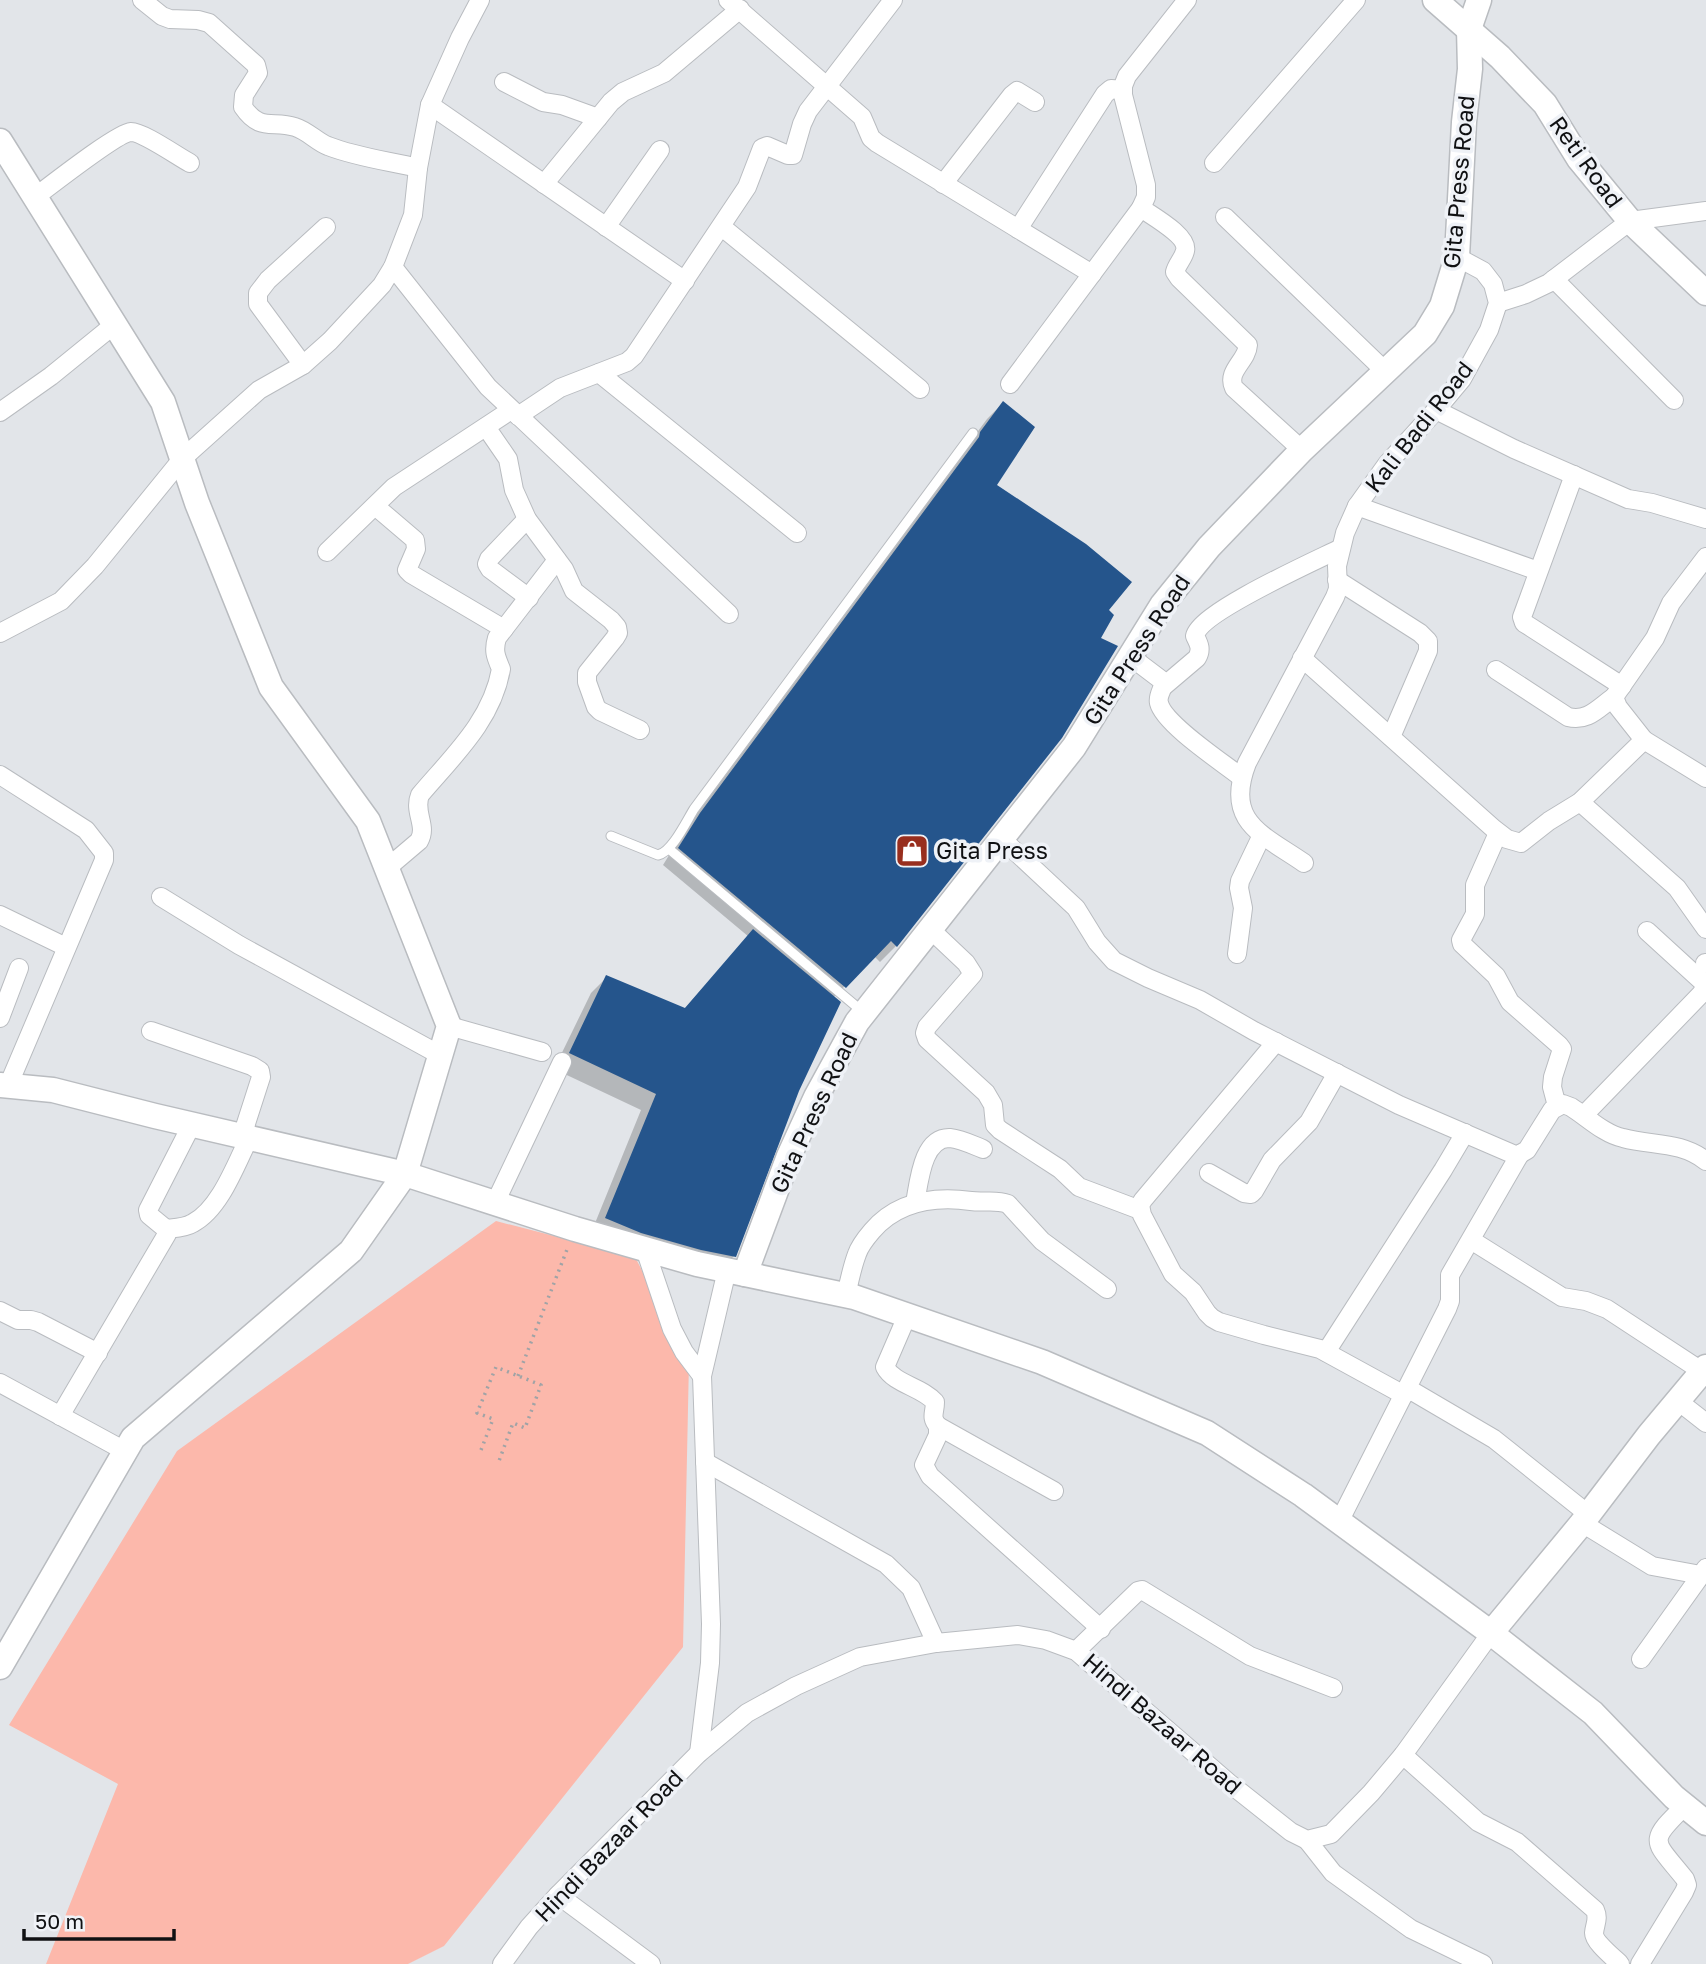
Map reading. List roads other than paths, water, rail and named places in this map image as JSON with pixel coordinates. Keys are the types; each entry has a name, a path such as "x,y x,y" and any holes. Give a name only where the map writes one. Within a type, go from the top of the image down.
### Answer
{"street":[{"path":"142,0 170,19 209,23 256,65 258,73 244,95 243,107 249,116 263,124 295,127 339,150 418,168"},
{"path":"0,633 61,601 95,566 182,459 259,390 303,365 330,341 382,285 393,267 413,215 418,168 430,105 480,0"},
{"path":"327,552 403,480 485,428 561,388 627,362 634,356 722,228 747,187 762,148 767,146 788,156 793,155 808,111 892,0"},
{"path":"1010,384 1141,208 1146,197 1146,185 1123,90 1127,76 1187,0"},
{"path":"1214,163 1356,0"},
{"name":"Reti Road","path":"1435,0 1500,57 1545,104 1579,159 1630,221 1706,293"},
{"path":"1469,29 1479,0"},
{"path":"544,184 611,102 623,92 664,73 732,2 862,117 871,138 1092,274"},
{"name":"Gita Press Road","path":"736,1272 811,1109 838,1055 864,1013 1074,747 1161,605 1209,547 1302,450 1425,334 1442,306 1457,257 1464,122 1470,69 1469,29"},
{"path":"503,82 543,102 562,105 598,118"},
{"path":"1018,229 1105,94 1111,89 1123,90"},
{"path":"943,184 1012,95 1017,91 1035,102"},
{"path":"430,105 685,281"},
{"path":"35,197 114,140 132,132 190,163"},
{"path":"0,141 163,402 197,503 271,687 368,821 449,1026 405,1174 351,1251 133,1438 0,1667"},
{"path":"606,227 660,150"},
{"path":"1141,208 1181,237 1185,252 1175,272 1178,278 1248,345 1232,374 1234,388 1302,450"},
{"path":"1457,257 1483,271 1493,284 1497,303 1537,289 1554,279 1630,221 1706,211"},
{"path":"1225,217 1386,372"},
{"path":"303,365 258,304 258,293 268,280 326,227"},
{"path":"722,228 920,388"},
{"path":"393,267 488,387 729,614"},
{"path":"1554,279 1674,400"},
{"name":"Kali Badi Road","path":"1241,777 1335,597 1338,589 1337,566 1343,541 1357,506 1387,464 1462,379 1489,330 1497,303"},
{"path":"0,412 51,376 115,324"},
{"path":"599,373 797,533"},
{"path":"1436,410 1514,449 1628,499 1706,519"},
{"path":"485,428 508,459 514,490 527,519 564,569 574,592 617,627 615,638 587,673 587,682 596,707 606,716 640,730"},
{"path":"1574,475 1522,617 1524,623 1618,691"},
{"path":"375,506 415,540 416,549 407,570 411,574 504,629"},
{"path":"1357,506 1538,571"},
{"path":"527,519 487,564 529,598"},
{"path":"1304,863 1256,831 1243,816 1239,797 1241,777 1173,723 1158,700 1164,686 1197,658 1200,652 1195,636 1198,628 1223,608 1343,541"},
{"path":"1496,670 1568,717 1585,718 1618,691 1655,638 1671,603 1706,557"},
{"path":"386,869 422,836 417,808 420,795 481,723 501,669 495,655 497,638 557,560"},
{"path":"1337,580 1420,633 1428,641 1428,651 1391,737"},
{"path":"1131,657 1160,678 1164,686"},
{"path":"1302,658 1499,833 1521,843 1580,802 1644,740"},
{"path":"1618,691 1618,707 1644,740 1706,778"},
{"path":"0,775 86,830 104,853 66,947 4,1085 53,1090 405,1174 575,1229 696,1264 845,1296 1042,1362 1207,1433 1303,1495 1491,1633 1593,1713 1674,1797 1706,1823"},
{"path":"1580,802 1677,888 1706,929"},
{"path":"1499,833 1475,885 1475,914 1461,940 1496,976 1510,1002 1562,1049 1552,1087 1557,1106"},
{"path":"1237,954 1243,908 1240,881 1262,835"},
{"path":"1002,839 1076,908 1097,942 1114,961 1200,1000 1254,1031 1399,1105 1515,1155 1527,1150 1552,1110 1563,1104 1620,1138 1703,1151"},
{"path":"161,897 239,945 440,1055"},
{"path":"0,915 66,947"},
{"path":"930,929 966,962 973,974 927,1027 927,1039 986,1093 993,1105 995,1125 1060,1169 1085,1190 1140,1210 1174,1274 1193,1292 1212,1318 1264,1335 1308,1344 1405,1391 1494,1439 1586,1518 1652,1566 1704,1572 1641,1660"},
{"path":"1584,1115 1705,988 1703,966 1647,931"},
{"path":"0,1018 19,968"},
{"path":"449,1026 542,1052"},
{"path":"151,1031 252,1066 260,1071 261,1077 246,1137 216,1202 205,1215 184,1227 166,1229 149,1215 148,1210 192,1125"},
{"path":"1140,1210 1143,1200 1276,1042"},
{"path":"495,1203 562,1062"},
{"path":"1209,1173 1244,1193 1251,1194 1276,1154 1309,1122 1337,1073"},
{"path":"1326,1352 1465,1133"},
{"path":"915,1203 926,1156 938,1141 956,1139 983,1149"},
{"path":"1339,1522 1447,1309 1450,1301 1450,1276 1520,1154"},
{"path":"845,1296 857,1252 880,1222 915,1203 952,1199 1000,1201 1008,1204 1042,1241 1107,1289"},
{"path":"60,1416 164,1239 166,1229"},
{"path":"1307,1840 1331,1834 1371,1793 1403,1755 1491,1633 1704,1369 1607,1309 1586,1301 1562,1297 1471,1240"},
{"path":"645,1249 672,1329 684,1352 702,1376"},
{"path":"699,1753 710,1662 711,1624 702,1376 736,1272"},
{"path":"0,1311 18,1320 38,1322 98,1353"},
{"path":"907,1316 886,1363 887,1371 930,1396 935,1402 933,1421 938,1426 1054,1491"},
{"path":"0,1383 125,1451"},
{"path":"1678,1401 1706,1423"},
{"path":"938,1426 938,1435 924,1465 930,1476 1101,1629"},
{"path":"705,1462 886,1564 911,1588 936,1643"},
{"path":"1076,1651 1138,1591 1143,1590 1250,1656 1333,1688"},
{"name":"Hindi Bazaar Road","path":"502,1964 529,1927 558,1895 699,1753 747,1713 796,1686 860,1657 936,1643 1018,1635 1046,1640 1076,1651 1229,1783 1291,1832 1307,1840 1333,1873 1425,1936 1483,1964"},
{"path":"1403,1755 1478,1822 1517,1842 1595,1910 1598,1916 1595,1939 1620,1964"},
{"path":"1640,1964 1687,1885 1685,1878 1658,1841 1661,1828 1685,1806"},
{"path":"558,1895 651,1964"}],"lane":[{"path":"611,836 658,855 663,855 669,849 696,807 973,433"},
{"path":"669,849 864,1013"}],"place":[{"name":"Gita Press","path":"912,851"}]}
